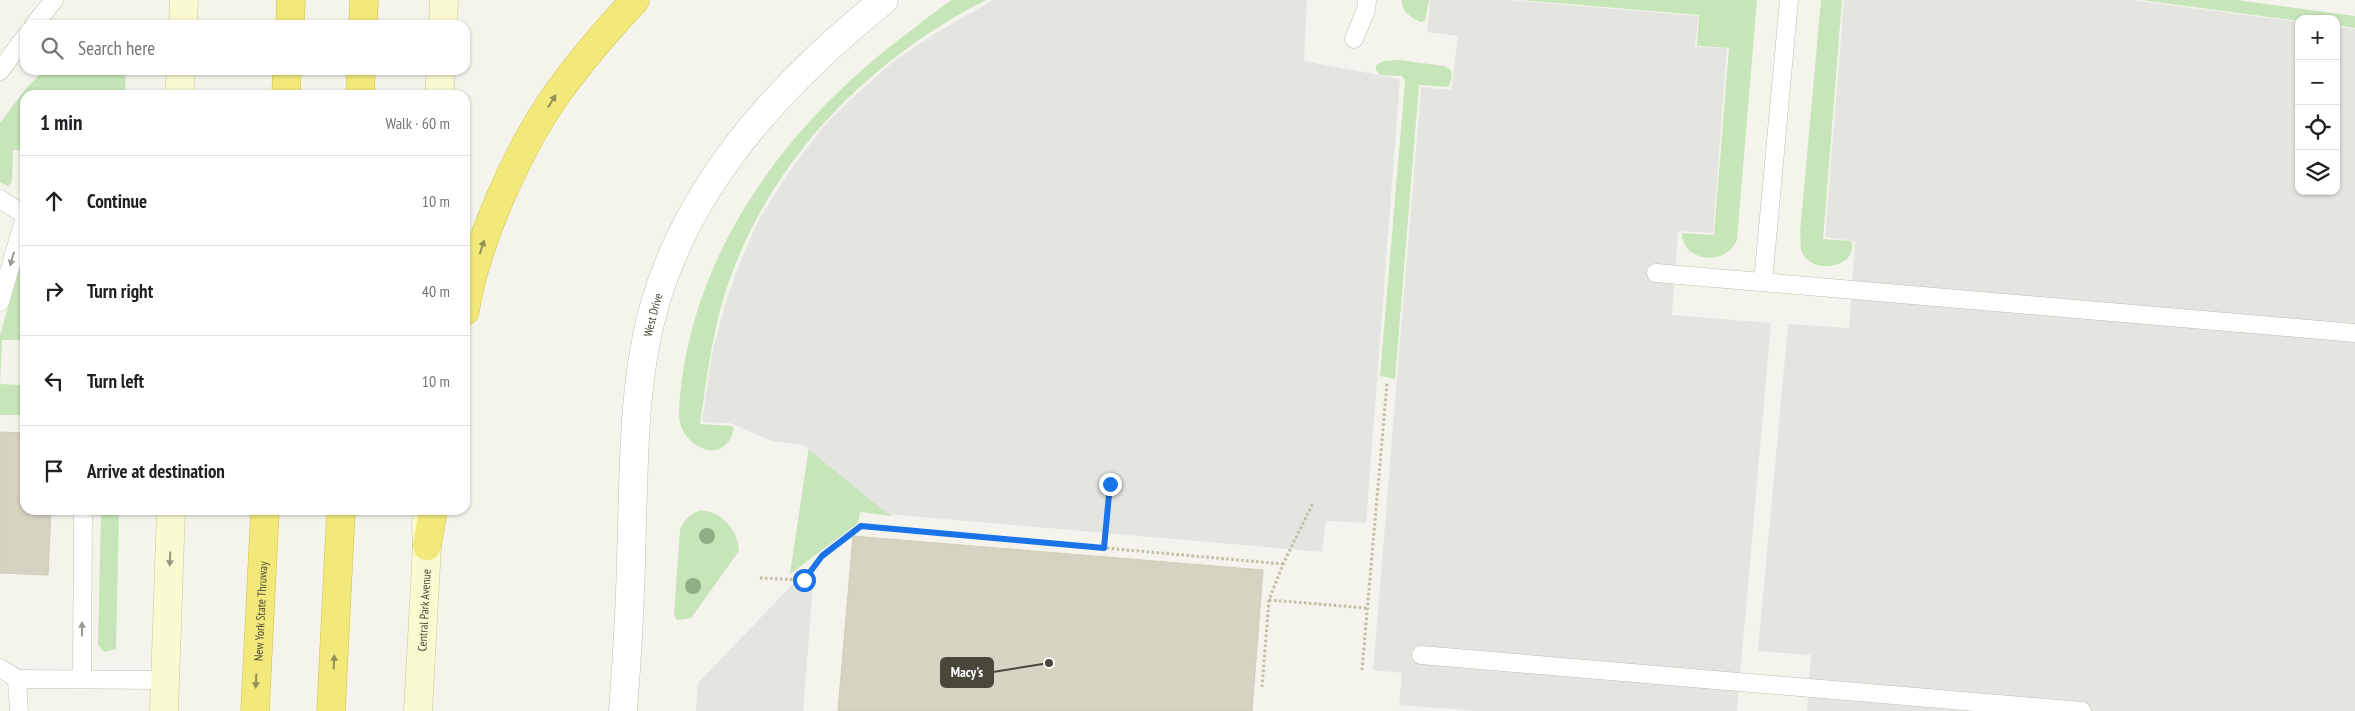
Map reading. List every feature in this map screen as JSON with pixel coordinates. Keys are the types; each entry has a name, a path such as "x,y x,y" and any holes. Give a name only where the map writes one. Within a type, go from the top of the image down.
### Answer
{"highway":[{"path":"290,20 291,0"},
{"path":"363,20 364,0"},
{"path":"470,292 482,245 518,162 536,128 558,92 592,48 635,0"},
{"path":"286,90 287,75"},
{"path":"360,90 361,75"},
{"name":"New York State Thruway","path":"255,711 265,515"},
{"path":"331,711 340,515"},
{"path":"427,546 432,515"}],"main road":[{"path":"183,20 184,0"},
{"path":"443,20 444,0"},
{"path":"179,90 180,75"},
{"path":"439,90 441,75"},
{"path":"164,711 172,515"},
{"name":"Central Park Avenue","path":"418,711 427,546 426,515"}],"street":[{"name":"West Drive","path":"623,711 629,632 636,425 644,351 654,309 668,269 683,230 704,194 763,113 835,40 884,0"}],"lane":[{"path":"38,20 54,0"},
{"path":"1354,39 1366,10 1367,0"},
{"path":"1763,282 1789,0"},
{"path":"0,71 20,43"},
{"path":"0,199 20,213"},
{"path":"0,302 20,233"},
{"path":"1656,273 2355,333"},
{"path":"82,678 83,515"},
{"path":"1421,655 2082,711"},
{"path":"0,668 17,679 166,680"},
{"path":"17,679 19,711"}],"path":[{"path":"1362,670 1387,383"},
{"path":"1104,548 1110,484"},
{"path":"1262,687 1269,600 1283,564 1313,503"},
{"path":"760,578 804,580 822,556 861,526 1283,564"},
{"path":"1269,600 1367,608"}],"green space":[{"path":"952,0 986,0 941,25 899,54 860,87 824,123 792,163 764,206 741,251 723,300 712,346 700,424 732,426 734,428 729,441 722,448 713,450 693,443 680,424 679,412 686,356 700,302 721,250 748,202 781,156 817,113 858,74 901,38"},
{"path":"1402,0 1429,0 1425,21 1420,22 1407,14 1403,8"},
{"path":"1520,0 1757,0 1737,240 1731,249 1724,254 1705,258 1689,250 1684,243 1682,233 1714,235 1729,48 1697,46 1699,15"},
{"path":"1821,0 1842,0 1823,239 1851,241 1852,250 1848,258 1832,266 1822,266 1806,258 1801,249 1800,233"},
{"path":"2141,0 2237,0 2355,16 2355,28 2340,26 2340,15 2295,15 2295,20"},
{"path":"1400,60 1444,66 1450,69 1452,75 1449,87 1419,85 1395,379 1380,376 1405,81 1402,76 1380,75 1376,70 1376,65 1383,61"},
{"path":"40,75 126,75 125,90 25,90"},
{"path":"20,96 20,151 13,150 12,182 8,186 0,182 0,123"},
{"path":"20,266 20,340 2,340 0,384 0,335"},
{"path":"0,384 20,385 20,415 0,415"},
{"path":"815,406 893,491 891,516 860,512 858,523 790,574"},
{"path":"701,510 723,518 728,523 738,543 739,551 691,618 677,620 674,615 680,530 688,517"},
{"path":"101,515 119,515 116,649 104,652 98,645"}],"shaded area":[{"path":"993,0 1307,0 1304,61 1400,79 1366,523 1326,521 1322,552 888,514 803,445 772,441 730,423 702,422 712,354 726,301 759,219 787,175 822,128 894,61 933,35"},
{"path":"1430,0 1508,0 1698,16 1695,47 1727,48 1713,233 1678,231 1672,315 1771,323 1737,711 1478,711 1399,705 1402,673 1373,670 1421,87 1451,90 1458,36 1427,32"},
{"path":"1844,0 2130,0 2295,21 2295,195 2340,195 2340,27 2355,29 2355,711 1807,711 1811,655 1758,651 1788,324 1849,328 1855,241 1825,237"},
{"path":"795,582 813,585 803,711 696,711 698,683"}],"building":[{"path":"0,432 20,433 20,515 51,515 48,575 0,573"},
{"path":"853,536 1263,570 1252,711 838,711"}],"place":[{"name":"Macy's","path":"1049,663"}],"route":[{"path":"804,580 822,556 861,526 1104,548 1110,484"}]}
